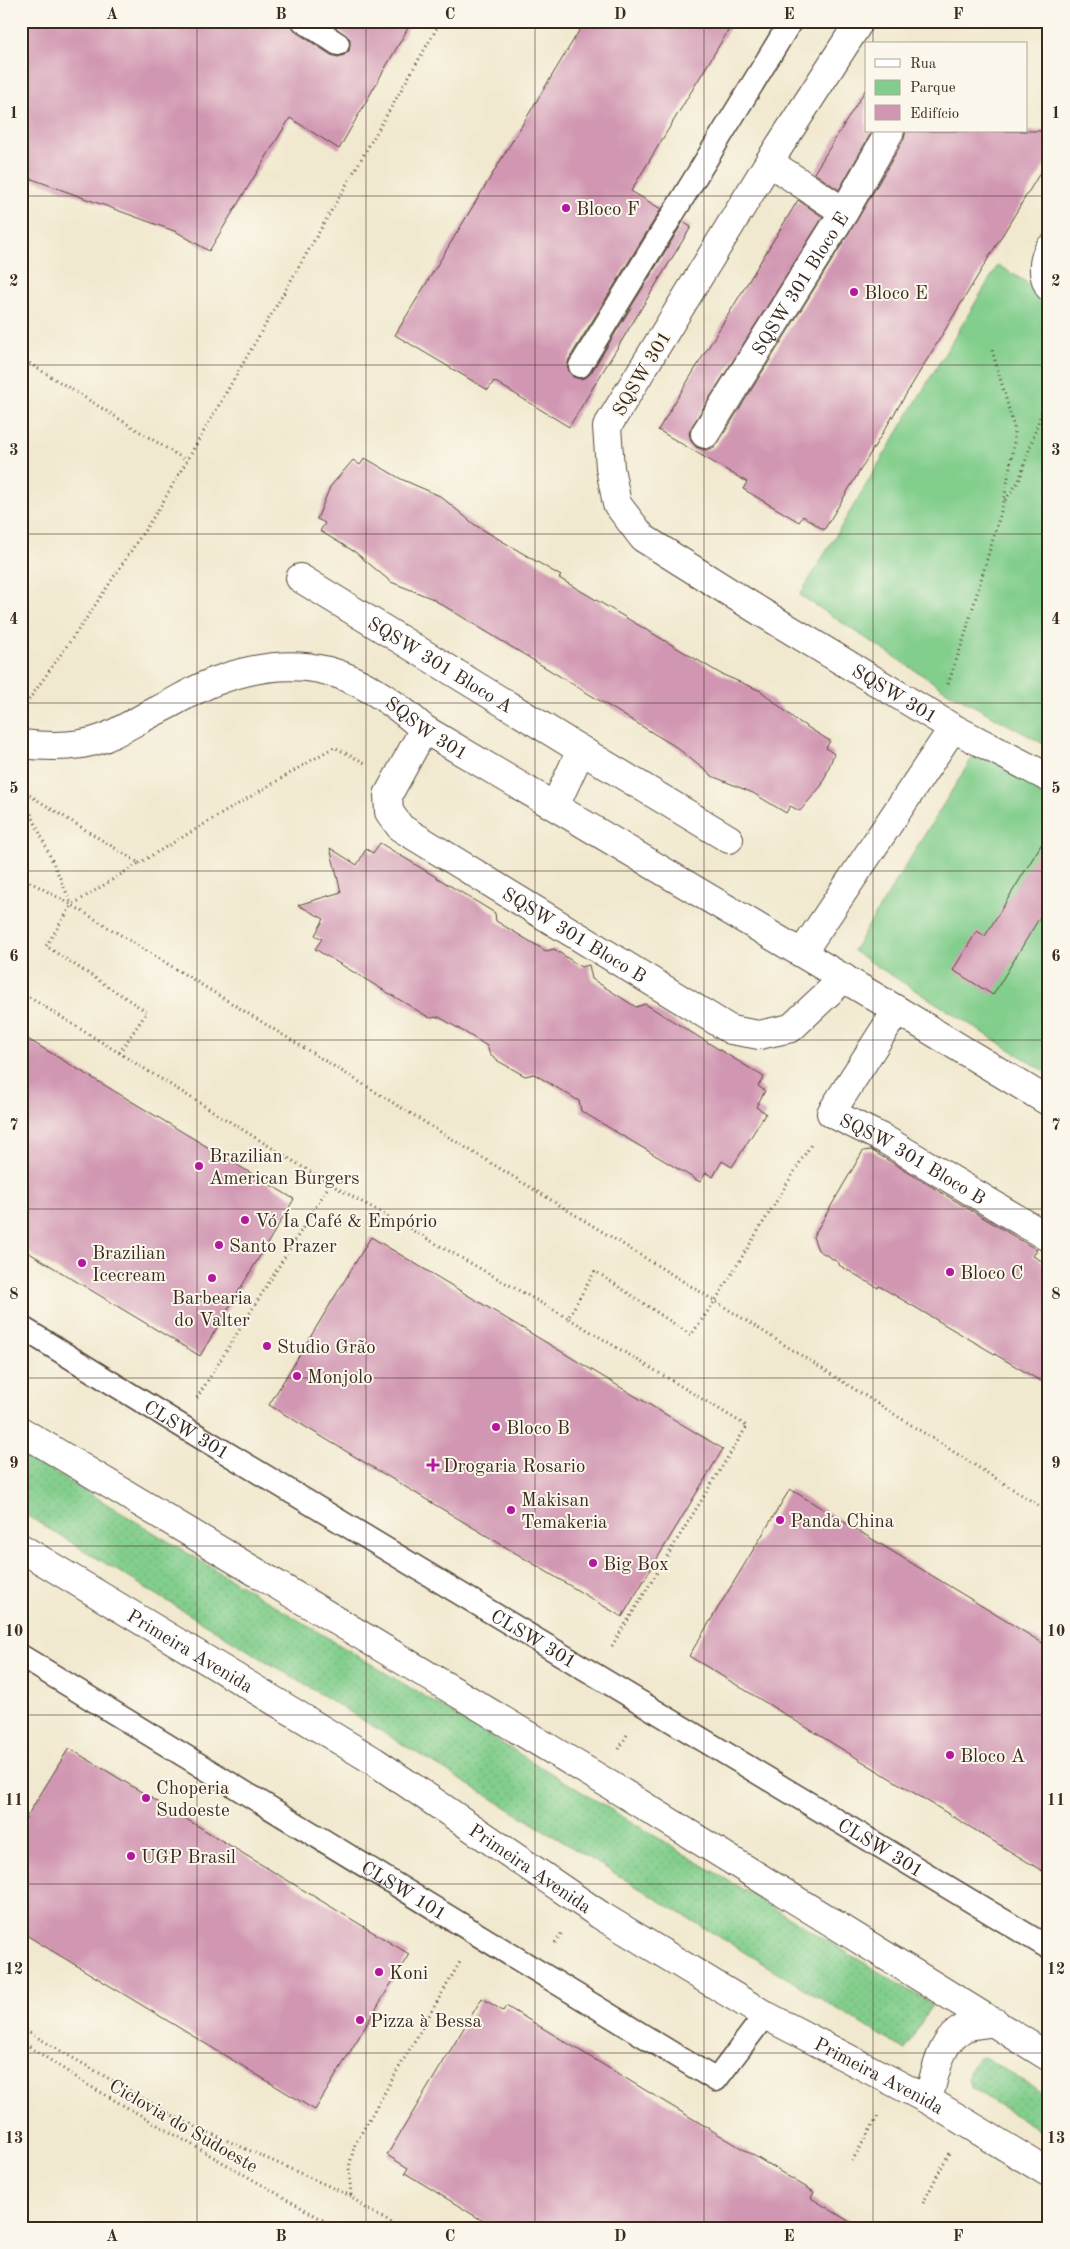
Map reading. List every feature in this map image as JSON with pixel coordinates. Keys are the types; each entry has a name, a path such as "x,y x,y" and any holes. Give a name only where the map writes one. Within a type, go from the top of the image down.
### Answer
{"street":[{"name":"SQSW 301","path":"860,21 769,162 607,428 610,468 617,504 643,538 761,612 945,722 1049,778"},
{"name":"SQSW 301 Bloco E","path":"705,434 844,212 889,132"},
{"path":"769,162 844,212"},
{"path":"1049,249 1044,258 1043,274 1049,287"},
{"name":"SQSW 301 Bloco A","path":"300,578 729,839"},
{"name":"SQSW 301","path":"21,744 40,746 72,745 102,738 215,681 256,669 294,665 338,673 377,692 402,709 424,729 1049,1102"},
{"name":"SQSW 301","path":"802,953 945,722"},
{"name":"SQSW 301 Bloco B","path":"424,729 388,795 389,812 401,828 731,1030 759,1035 791,1028 844,978"},
{"path":"555,806 581,750"},
{"name":"SQSW 301 Bloco B","path":"897,1010 831,1112 884,1139 1049,1238"},
{"path":"21,1431 602,1780 1049,2057"},
{"name":"Primeira Avenida","path":"21,1548 374,1761 600,1915 765,2015 928,2100 1049,2173"},
{"path":"928,2100 940,2055 948,2043 965,2027 995,2022"}],"lane":[{"path":"303,21 338,44"},
{"path":"580,366 791,21"},
{"name":"CLSW 301","path":"21,1327 180,1425 1049,1948"},
{"name":"CLSW 101","path":"21,1656 716,2080 765,2015"}],"path":[{"path":"21,711 88,616 160,507 441,21"},
{"path":"945,722 964,638 1004,501 1014,442 1014,428 992,350"},
{"path":"21,358 187,460"},
{"path":"1004,501 1018,481 1049,389"},
{"path":"119,1053 147,1012 46,946 72,905 334,747 397,779"},
{"path":"21,791 139,863"},
{"path":"21,791 72,905"},
{"path":"21,877 72,905 715,1301 1049,1512"},
{"path":"21,992 330,1184 568,1318 747,1426 595,1674"},
{"path":"568,1318 595,1271 691,1335 715,1301 831,1112"},
{"path":"180,1425 330,1184"},
{"path":"602,1780 644,1704"},
{"path":"351,2196 349,2167 355,2144 462,1959 450,1951 452,1919"},
{"path":"21,2028 179,2119 351,2196 364,2208 400,2228"},
{"name":"Ciclovia do Sudoeste","path":"21,2041 88,2085 337,2228"},
{"path":"852,2161 897,2083"},
{"path":"923,2203 965,2122"}],"green space":[{"path":"998,265 1049,296 1049,747 945,690 800,595"},
{"path":"980,745 1049,789 1049,1074 853,951"},
{"path":"21,1452 932,2004 905,2050 21,1512"},
{"path":"984,2057 1049,2097 1049,2136 970,2087 968,2075 971,2068 978,2058"}],"building":[{"path":"21,21 290,21 296,32 331,55 338,57 349,51 350,39 327,21 412,21 339,149 290,118 209,251 177,232 21,175"},
{"name":"Bloco F","path":"585,21 734,21 631,191 661,209 569,359 567,366 573,377 580,379 587,377 591,373 683,222 691,227 569,427 494,381 488,390 395,335"},
{"path":"865,91 865,132 871,132 839,190 814,173"},
{"name":"Bloco E","path":"1049,131 1049,158 824,530 803,516 799,522 743,489 747,482 658,430 798,200 823,217 689,433 691,441 696,447 705,450 713,448 718,443 857,220 904,139 906,132"},
{"path":"365,458 401,479 440,496 475,525 561,576 559,578 721,674 761,691 796,720 830,741 826,748 834,754 822,785 800,811 790,806 786,813 753,793 712,776 676,747 431,598 391,582 355,552 320,531 325,523 317,519 330,487 353,460 360,465"},
{"path":"1049,832 1049,902 993,995 953,970 977,931 985,936"},
{"path":"380,843 495,913 496,921 546,951 554,949 581,967 589,965 592,979 636,1007 645,1004 764,1077 758,1086 765,1091 756,1107 766,1113 732,1167 722,1161 713,1177 706,1173 700,1182 581,1111 579,1101 534,1074 525,1076 498,1061 490,1055 487,1046 461,1030 439,1017 430,1018 315,949 322,939 315,935 324,919 298,905 341,892 330,848 357,865 366,849 373,853"},
{"path":"21,1035 294,1199 200,1356 21,1248"},
{"name":"Bloco C","path":"871,1150 1037,1250 1033,1256 1049,1265 1049,1386 879,1286 878,1288 818,1250 813,1237 863,1151"},
{"name":"Bloco B","path":"371,1237 723,1449 622,1617 269,1405"},
{"name":"Bloco A","path":"790,1489 1049,1647 1049,1875 689,1656"},
{"path":"69,1748 409,1954 315,2110 21,1932 21,1826"},
{"path":"482,1998 503,2011 506,2006 814,2192 811,2198 860,2228 495,2228 475,2216 405,2173 408,2168 387,2155"}],"place":[{"name":"Bloco F","path":"566,208"},
{"name":"Bloco E","path":"854,292"},
{"name":"Brazilian American Burgers","path":"199,1166"},
{"name":"Vó Ía Café & Empório","path":"245,1220"},
{"name":"Santo Prazer","path":"219,1245"},
{"name":"Brazilian Icecream","path":"82,1263"},
{"name":"Bloco C","path":"950,1272"},
{"name":"Barbearia do Valter","path":"212,1278"},
{"name":"Studio Grão","path":"267,1346"},
{"name":"Monjolo","path":"297,1376"},
{"name":"Bloco B","path":"496,1427"},
{"name":"Drogaria Rosario","path":"433,1465"},
{"name":"Makisan Temakeria","path":"511,1510"},
{"name":"Panda China","path":"780,1520"},
{"name":"Big Box","path":"593,1563"},
{"name":"Bloco A","path":"950,1755"},
{"name":"Choperia Sudoeste","path":"146,1798"},
{"name":"UGP Brasil","path":"131,1856"},
{"name":"Koni","path":"379,1972"},
{"name":"Pizza à Bessa","path":"360,2020"}]}
